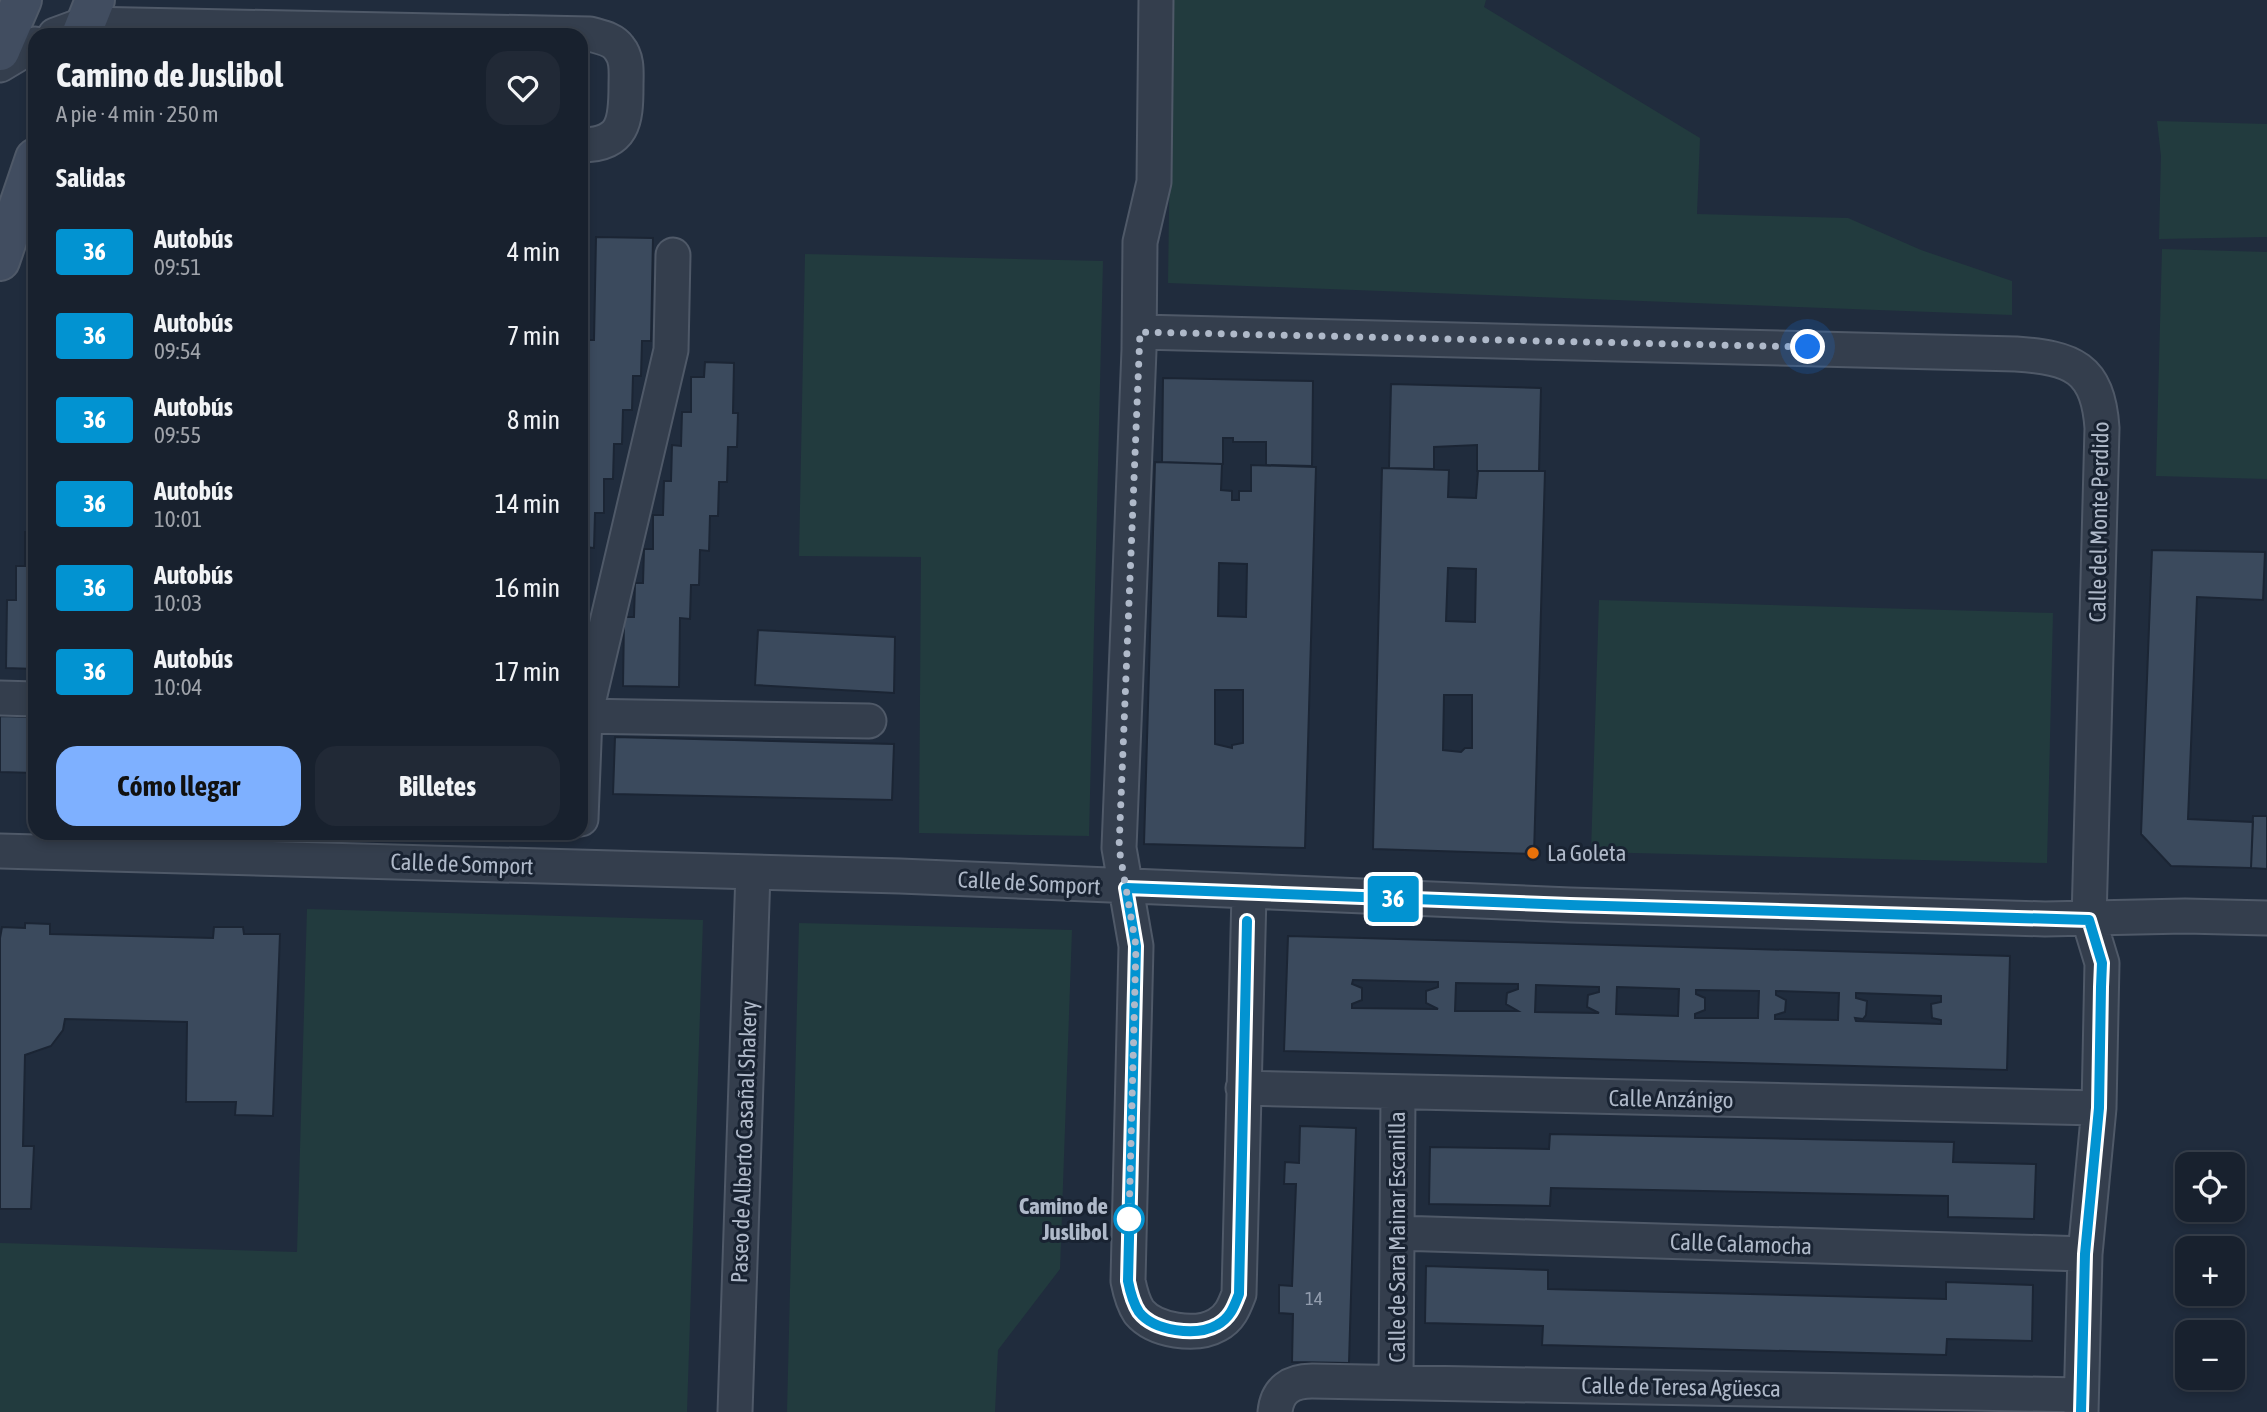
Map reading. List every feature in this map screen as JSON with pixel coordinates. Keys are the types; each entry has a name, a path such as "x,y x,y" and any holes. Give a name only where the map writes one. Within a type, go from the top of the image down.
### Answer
{"main road":[{"path":"0,51 22,0"},
{"path":"0,261 25,180"}],"street":[{"path":"1156,0 1154,182 1140,242 1140,332 1119,848 1136,946 1128,1281 1140,1312 1154,1323 1172,1329 1197,1330 1216,1326 1231,1314 1239,1294 1249,894"},
{"path":"79,23 148,28"},
{"path":"588,34 607,39 618,46 625,59 626,116 622,128 609,139 588,144"},
{"path":"0,65 28,48"},
{"path":"588,695 671,350 673,255"},
{"name":"Calle del Monte Perdido","path":"1140,332 2054,356 2075,365 2093,383 2101,406 2102,428 2089,920 2102,963 2099,1108 2085,1254 2081,1404"},
{"path":"0,698 28,699"},
{"path":"588,716 869,721"},
{"path":"579,867 580,840"},
{"name":"Calle de Somport","path":"0,851 753,872 1249,894 2089,920 2185,916 2267,918"},
{"name":"Paseo de Alberto Casañal Shakery","path":"735,1412 753,872"},
{"name":"Calle Anzánigo","path":"1243,1088 2099,1108"},
{"name":"Calle de Sara Mainar Escanilla","path":"1396,1381 1398,1093"},
{"name":"Calle Calamocha","path":"1397,1233 2085,1254"},
{"name":"Calle de Teresa Agüesca","path":"1279,1401 1298,1381 1396,1381 2081,1404"}],"green space":[{"path":"1172,0 1486,0 1484,7 1700,138 1697,214 1848,218 1921,250 2012,281 2012,315 1168,283"},
{"path":"2157,121 2267,124 2267,237 2159,239 2161,156"},
{"path":"2162,249 2267,252 2267,479 2156,476"},
{"path":"805,254 1103,261 1089,836 919,833 921,557 799,556"},
{"path":"1599,600 2053,613 2047,863 1591,852"},
{"path":"307,909 703,920 687,1412 0,1412 0,1243 297,1252"},
{"path":"799,923 1072,930 1060,1269 998,1350 995,1412 787,1412"}],"building":[{"path":"596,237 653,238 651,341 642,341 641,376 633,376 632,410 623,410 622,444 614,444 613,479 604,479 604,513 595,513 594,548 588,547 588,340 594,340"},
{"path":"705,362 734,363 733,413 738,413 737,447 728,447 727,482 719,482 718,516 710,516 709,551 700,550 699,585 691,585 690,619 680,618 679,687 623,686 624,617 634,617 635,583 643,583 644,549 653,549 653,515 663,515 664,481 671,481 672,445 681,446 682,412 691,412 691,377 704,377"},
{"path":"1163,378 1313,381 1312,466 1266,465 1266,442 1233,442 1233,438 1223,438 1223,464 1162,462"},
{"path":"1391,384 1541,388 1539,471 1477,471 1477,445 1434,447 1434,469 1389,468"},
{"path":"1155,462 1222,464 1221,490 1232,491 1232,500 1239,500 1239,491 1251,491 1251,465 1316,467 1305,848 1144,844","holes":["1219,563 1247,564 1246,617 1218,616","1215,690 1243,690 1243,743 1232,745 1232,748 1215,744"]},
{"path":"1382,468 1449,470 1448,497 1476,498 1478,471 1545,471 1534,854 1373,849","holes":["1448,568 1476,569 1475,622 1446,621","1444,695 1472,695 1472,748 1465,748 1461,752 1443,750"]},
{"path":"25,532 28,532 28,669 6,668 7,600 16,600 16,566 25,566"},
{"path":"2152,550 2265,552 2263,600 2197,597 2188,819 2253,822 2251,868 2171,866 2141,834"},
{"path":"758,630 895,637 894,693 755,685"},
{"path":"0,716 28,717 28,773 0,772"},
{"path":"615,737 894,744 892,800 613,794"},
{"path":"2253,816 2267,816 2267,869 2251,868"},
{"path":"25,923 50,924 50,934 213,938 214,927 243,927 244,934 280,934 273,1116 235,1115 236,1102 186,1102 187,1022 65,1019 63,1030 51,1046 25,1055 23,1146 34,1146 31,1209 0,1209 0,938 2,927 25,928"},
{"path":"1288,936 2010,956 2007,1070 1284,1051","holes":["1353,980 1438,982 1438,987 1426,991 1426,1003 1438,1009 1352,1008 1352,1004 1362,1000 1362,988 1352,984","1456,983 1518,984 1518,989 1507,993 1506,1004 1518,1011 1455,1011","1536,985 1599,987 1599,992 1588,995 1587,1007 1599,1013 1535,1012","1617,987 1679,989 1678,1016 1616,1014","1696,990 1759,991 1758,1018 1695,1018 1695,1014 1705,1010 1705,998 1696,994","1776,991 1839,993 1838,1020 1775,1019 1775,1015 1785,1012 1786,1000 1776,995","1856,993 1941,996 1941,1002 1931,1004 1932,1018 1941,1020 1941,1024 1856,1021 1855,1018 1863,1019 1866,1015 1867,1001 1856,998"]},
{"path":"1300,1126 1356,1128 1349,1363 1292,1362 1293,1314 1279,1313 1279,1285 1292,1286 1296,1184 1284,1184 1285,1162 1299,1163"},
{"path":"1550,1134 1954,1142 1953,1162 2036,1164 2034,1219 1948,1217 1948,1196 1551,1188 1550,1206 1429,1204 1430,1147 1549,1149"},
{"path":"1426,1266 1548,1270 1548,1289 1946,1299 1946,1282 2033,1285 2032,1341 1947,1339 1946,1355 1542,1345 1543,1326 1425,1323"}],"bus line":[{"name":"36","path":"1247,921 1239,1294 1231,1314 1216,1326 1197,1330 1172,1329 1154,1323 1140,1312 1132,1298 1128,1281 1136,946 1126,888 1570,905 2089,920 2102,963 2099,1108 2085,1254 2081,1412"}],"place":[{"name":"La Goleta","path":"1533,853"},
{"name":"Camino de Juslibol","path":"1129,1219"}],"route":[{"path":"1129,1219 1136,946 1119,848 1140,332 1808,347"}]}
